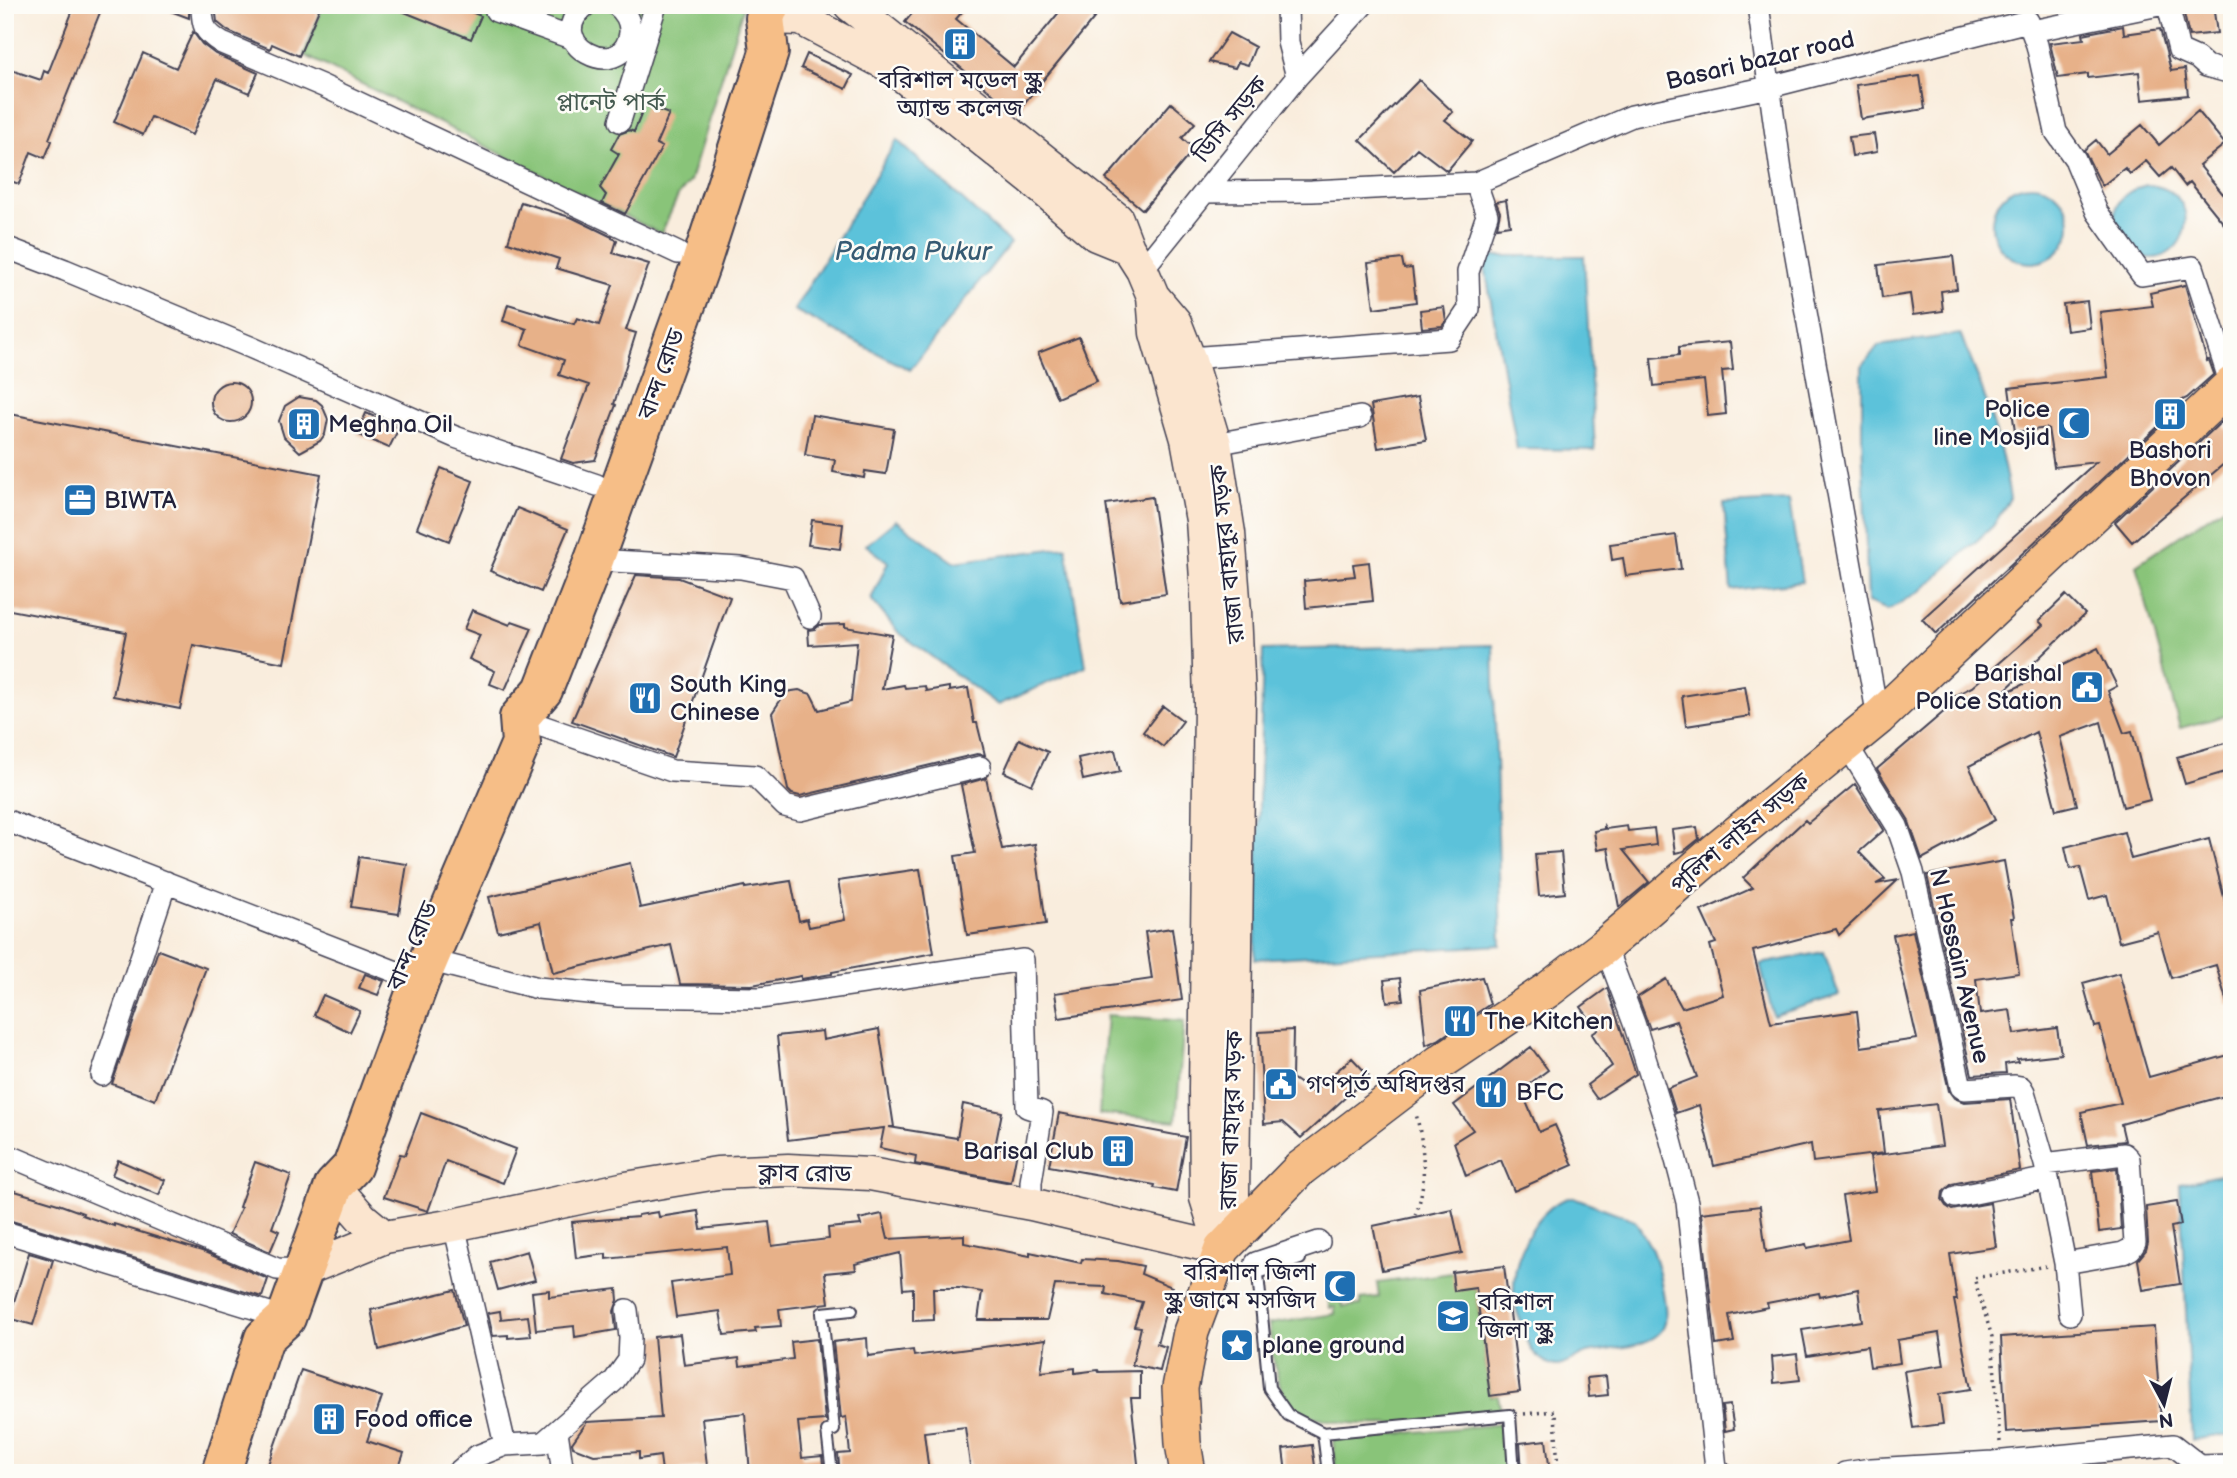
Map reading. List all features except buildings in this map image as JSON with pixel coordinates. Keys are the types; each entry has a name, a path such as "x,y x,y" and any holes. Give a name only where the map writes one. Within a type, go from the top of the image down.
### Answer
{"highway":[{"name":"বান্দ রোড","path":"247,1473 289,1343 286,1318 303,1270 334,1186 352,1167 414,967 521,743 519,718 522,680 597,485 678,253 743,44 768,12"},
{"name":"বান্দ রোড","path":"519,718 543,690 594,560 700,266 769,52 768,12"},
{"name":"বান্দ রোড","path":"220,1473 264,1338 286,1318"}],"main road":[{"name":"রাজা বাহাদুর সড়ক","path":"850,5 1117,219 1141,271 1175,322 1189,358 1215,444 1229,533 1235,612 1239,698 1233,1196 1249,1261"},
{"name":"রাজা বাহাদুর সড়ক","path":"768,12 801,19 892,67 1141,271 1187,439 1202,520 1210,704 1206,1198 1249,1261"},
{"name":"পুলিশ লাইন সড়ক","path":"1249,1261 1301,1168 1439,1063 1549,989 1605,946 1719,848 1847,745 2231,384"},
{"name":"ক্লাব রোড","path":"303,1270 385,1237 626,1188 717,1173 788,1170 870,1174 1031,1204 1249,1261"},
{"path":"334,1186 362,1218 385,1237"},
{"path":"1188,1473 1182,1443 1180,1388 1191,1332 1249,1261"}],"street":[{"path":"202,5 203,25 211,36 222,43 323,86 678,253"},
{"path":"586,5 574,20 574,39 578,48 594,58 603,58 621,51 630,34 626,16 616,5"},
{"path":"620,121 656,5"},
{"path":"1287,5 1288,42 1297,77"},
{"name":"ডিসি সড়ক","path":"1141,271 1297,77 1363,5"},
{"path":"1758,5 1781,172 1878,718"},
{"name":"Basari bazar road","path":"1476,183 1632,116 1769,87 2029,19 2159,5"},
{"path":"2168,5 2179,50 2197,58 2206,66 2232,74"},
{"path":"492,7 574,39"},
{"path":"2029,19 2056,132 2075,159 2097,212 2142,275 2193,267 2231,384"},
{"path":"1189,358 1449,339 1469,309 1468,272 1487,215 1476,183 1312,191 1205,192"},
{"path":"5,247 250,347 455,437 597,485"},
{"path":"1215,444 1360,417"},
{"path":"594,560 741,568 793,578 810,617"},
{"path":"519,718 671,771 755,776 785,806 800,810 980,767"},
{"name":"N Hossain Avenue","path":"1847,745 1897,826 1913,872 1961,1087 2021,1087 2047,1171 2065,1263 2070,1314"},
{"path":"5,820 166,882 414,967 538,988 619,996 760,998 1023,960 1027,1107 1042,1112 1031,1182 1031,1204"},
{"path":"103,1075 166,882"},
{"path":"1605,946 1634,1023 1670,1137 1687,1202 1716,1468 1722,1473"},
{"path":"5,1154 277,1269 303,1270"},
{"path":"1955,1197 2047,1171 2124,1154 2129,1159 2135,1243 2123,1253 2065,1263"},
{"path":"454,1225 505,1445"},
{"path":"5,1232 286,1318"},
{"path":"1249,1261 1319,1241"},
{"path":"457,1473 477,1456 505,1445 543,1443 614,1381 629,1360 627,1310"},
{"path":"557,1431 563,1473"},
{"path":"1846,1473 2173,1445 2200,1466 2232,1465"}],"lane":[{"path":"1300,1259 1249,1261 1269,1388 1288,1415 1323,1433 1510,1415 1514,1473"},
{"path":"832,1473 827,1431 834,1430 822,1313 852,1310"},
{"path":"1323,1433 1328,1473"}],"path":[{"path":"1413,1109 1419,1127 1422,1170 1421,1194 1415,1215"},
{"path":"2002,1461 1992,1337 1973,1278 2065,1263"},
{"path":"1510,1415 1555,1411 1558,1473"}],"green space":[{"name":"প্লানেট পার্ক","path":"307,5 744,5 690,181 678,196 661,234 304,55 321,11"},
{"path":"2232,501 2232,714 2180,728 2136,565"},
{"path":"1107,1015 1184,1021 1176,1121 1099,1114"},
{"path":"1452,1273 1476,1288 1490,1396 1498,1395 1501,1414 1408,1423 1361,1424 1305,1415 1291,1405 1276,1372 1269,1324 1335,1314 1335,1307 1330,1308 1328,1300 1333,1300 1332,1297 1341,1296 1343,1307 1361,1305 1361,1299 1379,1297 1377,1283"},
{"path":"1501,1424 1507,1473 1336,1473 1333,1440"}],"water":[{"name":"Padma Pukur","path":"897,140 1010,243 910,370 794,310"},
{"path":"2023,185 2039,185 2053,191 2064,202 2070,216 2070,232 2064,246 2053,257 2039,263 2023,263 2009,257 1998,246 1992,232 1992,216 1998,202 2009,191"},
{"path":"2147,185 2167,190 2179,200 2185,213 2185,228 2180,241 2170,252 2157,257 2137,254 2114,229 2115,212 2121,200 2131,191"},
{"path":"1483,256 1584,256 1595,450 1517,449"},
{"path":"1960,334 1990,415 2010,498 1993,526 1922,590 1888,610 1868,602 1862,366 1878,346"},
{"path":"1789,501 1802,582 1731,590 1724,504"},
{"path":"896,520 954,562 1066,547 1086,666 998,705 898,632 871,599 888,562 866,545"},
{"path":"1493,645 1501,945 1255,959 1263,650"},
{"path":"1824,952 1839,995 1773,1016 1760,964"},
{"path":"2232,1172 2232,1434 2192,1440 2180,1184"},
{"path":"1573,1197 1635,1220 1651,1248 1656,1264 1664,1299 1665,1319 1659,1334 1651,1339 1630,1346 1587,1353 1557,1366 1539,1357 1529,1345 1515,1303 1515,1279 1521,1253 1536,1223 1557,1203"}],"place":[{"name":"বরিশাল মডেল স্কুল অ্যান্ড কলেজ","path":"960,44"},
{"name":"Bashori Bhovon","path":"2170,414"},
{"name":"Police line Mosjid","path":"2074,423"},
{"name":"Meghna Oil","path":"304,424"},
{"name":"BIWTA","path":"80,500"},
{"name":"Barishal Police Station","path":"2087,687"},
{"name":"South King Chinese","path":"645,698"},
{"name":"The Kitchen","path":"1460,1021"},
{"name":"গণপূর্ত অধিদপ্তর","path":"1281,1084"},
{"name":"BFC","path":"1491,1092"},
{"name":"Barisal Club","path":"1118,1151"},
{"name":"বরিশাল জিলা স্কুল জামে মসজিদ","path":"1340,1286"},
{"name":"বরিশাল জিলা স্কুল","path":"1453,1316"},
{"name":"plane ground","path":"1237,1345"},
{"name":"Food office","path":"329,1419"}]}
